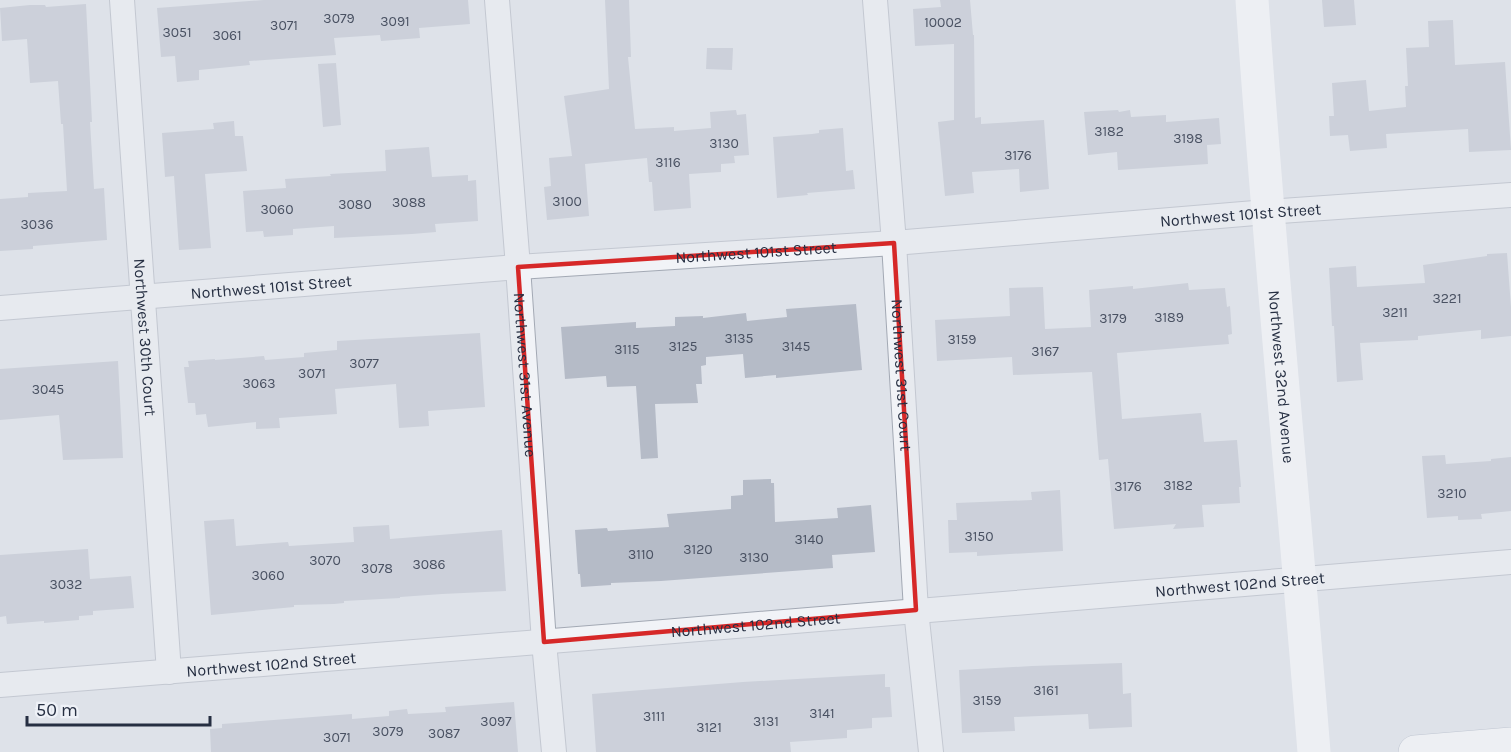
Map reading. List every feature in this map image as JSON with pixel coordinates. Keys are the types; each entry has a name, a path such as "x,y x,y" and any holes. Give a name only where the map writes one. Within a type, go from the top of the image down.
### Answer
{"main road":[{"name":"Northwest 32nd Avenue","path":"1252,0 1267,212 1314,752"},
{"path":"1415,752 1511,744"}],"street":[{"name":"Northwest 30th Court","path":"122,0 169,672"},
{"name":"Northwest 31st Avenue","path":"497,0 554,752"},
{"name":"Northwest 31st Court","path":"875,0 894,243 916,610 931,752"},
{"name":"Northwest 101st Street","path":"0,308 518,267 894,243 1267,212 1511,195"},
{"name":"Northwest 102nd Street","path":"0,685 1511,562"}],"highlighted area":[{"path":"894,243 916,610 544,642 518,267"}],"building":[{"path":"264,0 468,0 470,24 419,28 420,38 381,41 380,35 334,38 336,55 249,61 250,65 199,70 199,80 177,82 175,56 161,57 157,8"},
{"path":"605,0 629,0 631,57 628,57 635,129 674,127 674,131 711,128 710,112 736,110 737,115 746,114 749,155 734,156 735,163 721,164 721,172 689,174 691,208 654,211 652,182 649,182 647,158 585,164 589,216 547,220 544,187 551,186 549,158 572,156 564,96 609,89"},
{"path":"940,0 970,0 974,35 975,118 981,117 981,124 1044,120 1049,189 1020,192 1019,169 972,172 974,193 945,196 938,122 954,120 954,44 915,46 913,9 941,7"},
{"path":"1322,0 1354,0 1356,25 1324,27"},
{"path":"86,4 94,189 104,188 107,240 0,251 0,199 28,197 28,193 67,191 58,81 30,83 27,39 2,41 0,8"},
{"path":"1453,20 1455,65 1505,62 1511,150 1469,152 1468,129 1386,134 1387,148 1350,151 1348,135 1330,136 1329,116 1334,116 1332,83 1366,80 1369,111 1406,107 1405,86 1408,86 1406,48 1429,47 1428,21"},
{"path":"707,48 733,48 732,70 706,69"},
{"path":"336,63 341,125 323,127 318,64"},
{"path":"1118,110 1119,112 1130,110 1131,117 1166,115 1166,122 1219,118 1221,144 1207,145 1208,164 1118,170 1117,152 1088,155 1084,112"},
{"path":"234,121 235,136 243,136 247,171 205,174 211,248 179,250 174,176 165,177 162,133 214,129 213,123"},
{"path":"843,128 846,171 853,170 855,189 777,198 773,137 812,134 819,133 819,130"},
{"path":"429,147 432,177 468,175 468,181 476,180 478,221 435,224 436,232 334,238 334,226 293,229 293,235 264,237 263,231 246,232 243,191 286,188 285,179 386,171 385,150"},
{"path":"1507,253 1511,336 1481,339 1481,330 1418,336 1418,340 1360,343 1363,380 1337,382 1329,268 1356,266 1357,287 1425,283 1423,265 1487,256 1487,254"},
{"path":"1188,283 1189,290 1225,288 1227,307 1230,306 1232,334 1228,335 1229,344 1117,353 1122,419 1201,413 1204,442 1237,440 1240,503 1202,505 1204,527 1173,529 1176,524 1114,529 1108,459 1099,460 1092,372 1013,375 1012,357 937,361 935,320 1010,316 1009,288 1043,287 1045,329 1091,327 1089,290 1133,286 1133,289"},
{"path":"856,304 862,370 776,378 776,375 745,378 743,354 706,357 706,365 701,366 702,384 696,384 698,403 655,404 658,458 641,459 636,386 607,387 606,376 565,379 561,327 636,322 636,328 675,326 675,317 703,316 703,318 746,313 747,321 787,317 786,309"},
{"path":"480,333 485,407 428,411 429,426 399,428 396,384 335,389 337,414 279,418 280,428 256,429 256,422 208,427 206,414 196,415 195,403 188,403 184,367 189,367 188,361 264,356 265,360 304,357 304,353 337,350 337,341"},
{"path":"118,361 123,458 63,460 59,415 0,420 0,369"},
{"path":"1445,455 1446,464 1491,461 1491,459 1511,457 1511,511 1481,514 1482,519 1458,520 1458,516 1427,518 1422,456"},
{"path":"771,479 771,483 774,483 775,522 838,518 837,508 871,505 875,552 832,555 833,568 581,587 575,530 607,528 608,531 669,527 667,514 731,509 731,496 743,495 743,480"},
{"path":"1060,490 1063,551 977,556 977,552 949,553 948,520 957,520 956,503 1032,500 1031,492"},
{"path":"234,519 236,546 288,542 289,546 354,542 353,527 389,525 390,539 502,530 506,591 294,605 294,607 211,615 204,521"},
{"path":"88,549 90,579 131,576 134,608 93,611 93,615 79,616 79,620 44,623 44,621 7,624 6,616 0,617 0,555"},
{"path":"1122,663 1123,694 1131,693 1132,727 1089,729 1088,714 1014,717 1015,731 962,733 959,670"},
{"path":"885,674 885,687 890,687 892,717 872,718 872,728 847,730 847,738 790,742 791,752 596,752 592,694"},
{"path":"514,702 518,752 211,752 210,729 222,728 222,724 352,714 352,719 389,716 389,711 407,709 408,714 446,712 445,707"}]}
